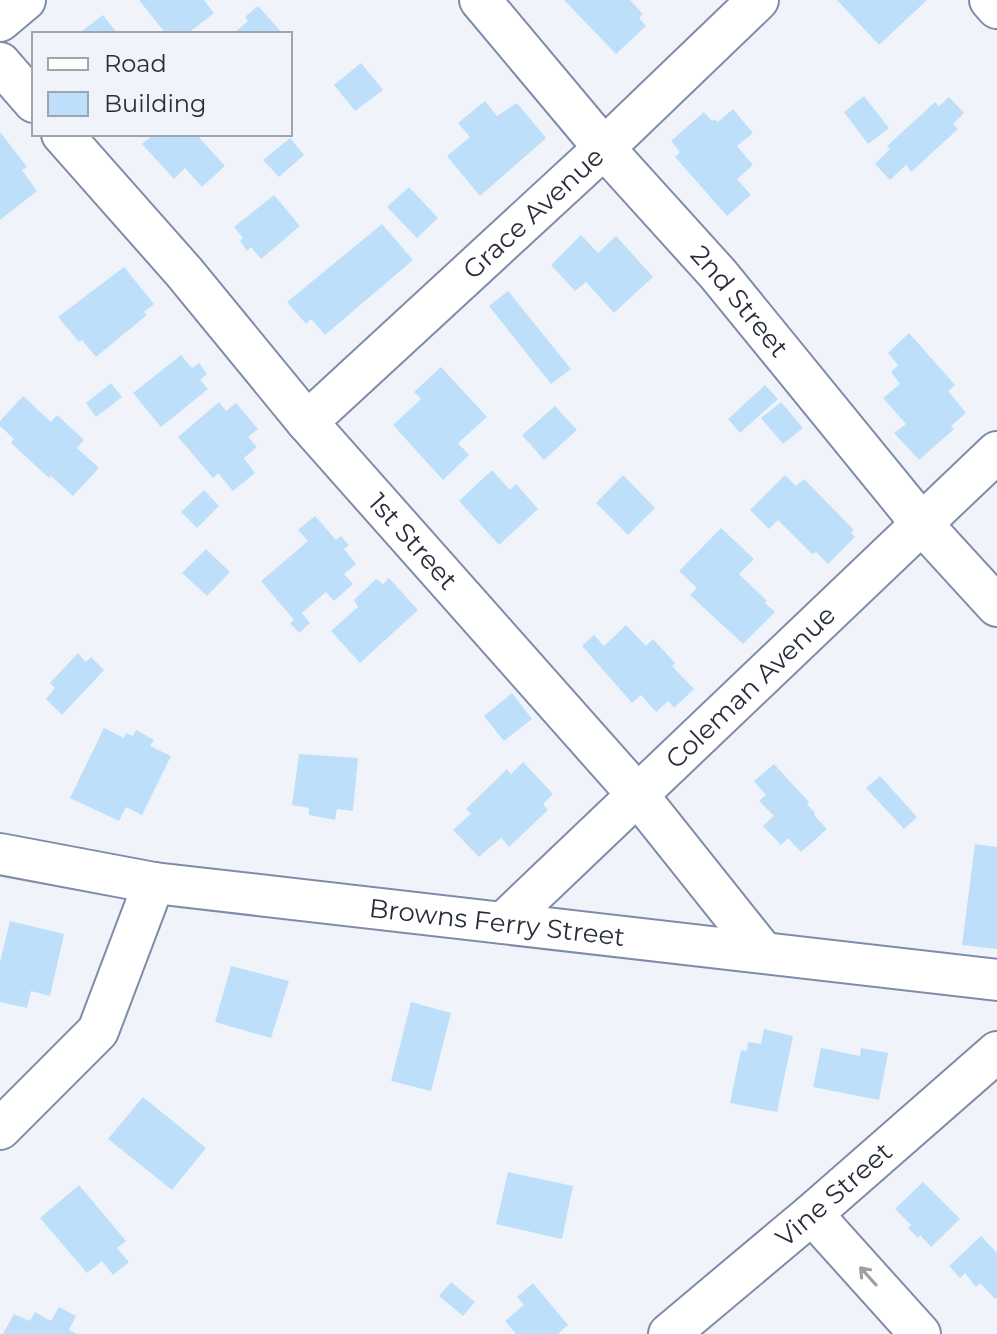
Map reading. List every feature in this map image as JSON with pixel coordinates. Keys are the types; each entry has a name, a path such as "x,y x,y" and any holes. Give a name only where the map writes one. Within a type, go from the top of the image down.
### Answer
{"street":[{"path":"0,21 25,0"},
{"name":"2nd Street","path":"480,0 604,148 718,274 921,523 997,606"},
{"name":"Grace Avenue","path":"307,422 604,148 758,0"},
{"path":"990,0 997,8"},
{"path":"0,63 32,100"},
{"name":"1st Street","path":"64,136 184,272 307,422 636,793 762,951"},
{"name":"Coleman Avenue","path":"503,923 997,452"},
{"name":"Browns Ferry Street","path":"0,854 154,883 997,980"},
{"path":"0,1129 98,1031 154,883"},
{"name":"Vine Street","path":"669,1334 997,1052"},
{"path":"812,1214 920,1334"}],"building":[{"path":"139,0 204,0 214,13 190,32 164,32"},
{"path":"564,0 630,0 643,14 639,18 646,26 616,54"},
{"path":"837,0 927,0 879,45"},
{"path":"258,6 281,32 235,32 248,21 245,17"},
{"path":"103,15 116,32 81,32"},
{"path":"361,63 383,90 355,111 334,85"},
{"path":"864,96 889,128 868,144 844,112"},
{"path":"949,97 964,113 953,124 958,129 911,172 906,165 890,180 875,164 890,149 887,146 935,102 939,106"},
{"path":"485,101 497,116 517,103 546,138 480,196 447,156 470,137 458,123"},
{"path":"733,109 753,133 737,146 753,165 737,179 751,195 727,216 675,157 680,152 671,141 704,112 712,121 715,119 718,122"},
{"path":"0,132 27,167 22,170 37,191 0,220"},
{"path":"152,136 198,136 225,166 202,187 185,168 174,179 142,144"},
{"path":"290,138 304,155 279,177 263,160"},
{"path":"409,187 438,218 417,238 387,207"},
{"path":"274,195 300,226 261,259 251,247 247,251 240,241 243,238 234,227"},
{"path":"382,224 413,260 325,335 311,319 306,324 287,302"},
{"path":"581,235 598,253 616,236 653,277 614,313 586,282 575,291 551,265"},
{"path":"124,267 154,304 144,312 147,315 96,357 58,317"},
{"path":"508,291 571,369 551,384 489,306"},
{"path":"909,333 955,385 948,391 966,413 951,426 954,429 919,460 894,433 906,424 883,398 900,384 891,372 898,365 888,353"},
{"path":"181,355 192,368 199,363 207,374 200,380 208,389 161,427 133,393"},
{"path":"441,367 487,417 458,443 469,455 443,480 393,425 421,399 414,392"},
{"path":"111,383 122,397 96,417 86,403"},
{"path":"765,385 778,399 740,433 728,419"},
{"path":"23,396 51,422 57,415 84,440 77,448 99,468 73,496 11,443 14,439 0,426 0,421"},
{"path":"219,402 226,411 236,403 258,429 248,437 257,447 244,458 255,473 233,491 218,473 213,478 178,437"},
{"path":"781,402 803,428 783,444 761,418"},
{"path":"555,406 577,430 544,460 522,435"},
{"path":"492,470 510,490 516,484 538,509 499,545 459,501"},
{"path":"623,475 655,508 628,535 596,503"},
{"path":"785,475 796,486 804,479 854,530 851,533 855,537 828,564 816,552 812,554 778,520 769,529 750,510"},
{"path":"204,490 219,506 197,528 181,512"},
{"path":"315,516 336,540 341,536 349,545 344,549 356,564 344,574 353,584 334,601 326,592 302,613 310,623 299,633 290,623 294,620 261,581 308,541 298,530"},
{"path":"721,528 754,559 739,574 775,612 743,644 690,595 697,588 679,571"},
{"path":"206,549 230,572 207,596 182,573"},
{"path":"389,578 418,610 360,663 331,631 358,607 354,600 376,579 383,584"},
{"path":"626,625 646,646 653,639 675,663 672,666 694,689 674,708 668,701 656,712 641,695 632,703 582,646 594,635 604,646"},
{"path":"78,653 86,662 91,657 104,670 62,715 46,699 55,688 50,683"},
{"path":"512,693 532,719 504,741 484,716"},
{"path":"104,728 124,738 126,733 133,736 136,730 154,740 150,746 171,756 142,815 126,807 119,821 70,798"},
{"path":"299,754 358,758 353,811 337,809 335,820 309,815 309,808 292,805"},
{"path":"523,762 553,794 543,804 548,810 509,847 501,838 479,857 453,830 471,814 466,809 507,769 511,774"},
{"path":"774,764 809,802 807,804 814,815 827,829 801,852 788,838 781,845 763,826 774,816 759,801 766,795 754,781"},
{"path":"880,776 917,817 904,829 866,788"},
{"path":"975,844 997,847 997,949 962,945"},
{"path":"10,921 64,934 50,996 31,991 27,1008 0,1002 0,962"},
{"path":"231,966 289,981 271,1038 215,1022"},
{"path":"411,1002 451,1013 431,1091 391,1081"},
{"path":"764,1029 793,1036 777,1112 730,1103 741,1050 747,1051 748,1042 761,1044"},
{"path":"821,1048 860,1056 861,1048 888,1053 879,1100 813,1087"},
{"path":"143,1097 206,1148 172,1190 108,1139"},
{"path":"508,1172 573,1186 562,1239 496,1224"},
{"path":"923,1182 960,1219 931,1247 908,1228 911,1225 895,1209"},
{"path":"79,1185 126,1241 117,1248 129,1262 113,1275 102,1261 87,1273 40,1218"},
{"path":"981,1236 997,1253 995,1299 980,1283 976,1287 965,1273 960,1278 949,1266"},
{"path":"451,1282 475,1302 463,1316 439,1296"},
{"path":"533,1283 568,1325 558,1334 516,1334 505,1321 524,1305 517,1297"},
{"path":"59,1307 76,1316 69,1330 77,1334 3,1334 14,1314 30,1321 35,1312 51,1321"}]}
